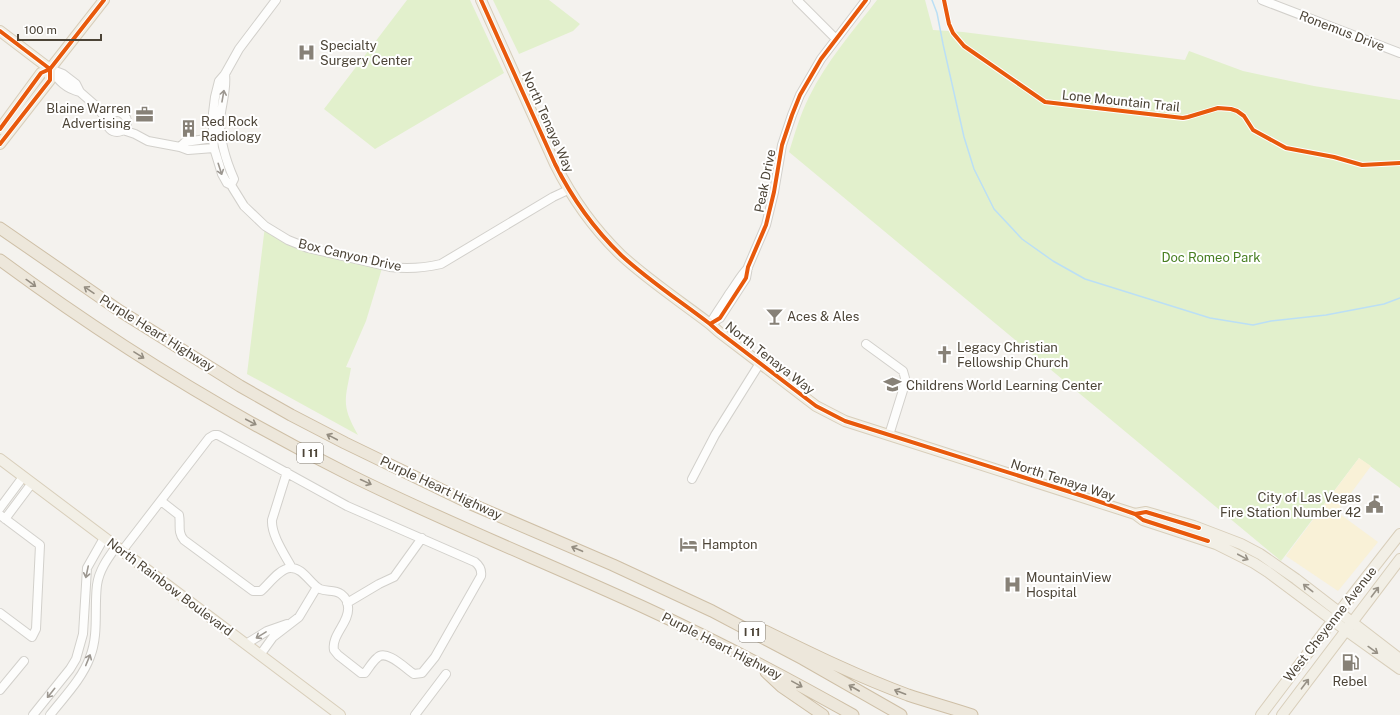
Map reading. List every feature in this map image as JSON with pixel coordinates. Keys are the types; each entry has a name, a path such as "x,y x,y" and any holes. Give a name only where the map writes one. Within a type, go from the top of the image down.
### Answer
{"highway":[{"name":"Purple Heart Highway","path":"0,228 120,311 240,386 291,415 471,504 613,565 712,611 803,659 900,715"},
{"name":"Purple Heart Highway","path":"0,260 101,332 230,411 325,462 464,529 642,606 750,659 853,715"},
{"path":"613,565 644,572 817,656 877,683 972,715"},
{"path":"750,659 782,687 823,715"}],"main road":[{"path":"0,129 41,73 50,69 104,0"},
{"name":"North Tenaya Way","path":"481,0 553,160 568,190 589,220 621,255 645,275 803,397 831,415 845,421 1135,514 1143,520 1212,542 1249,560 1336,616 1400,669"},
{"path":"0,32 50,69"},
{"path":"0,144 50,80 50,69"},
{"name":"North Rainbow Boulevard","path":"0,459 340,715"},
{"name":"West Cheyenne Avenue","path":"1261,715 1400,534"},
{"name":"West Cheyenne Avenue","path":"1282,715 1400,558"},
{"name":"North Tenaya Way","path":"1349,626 1400,659"}],"street":[{"name":"Box Canyon Drive","path":"276,0 239,49 225,74 219,81 213,114 214,148 222,174 244,206 265,226 288,240 308,248 390,267 426,268 441,264 553,197 568,190"},
{"path":"797,0 836,39"},
{"name":"Peak Drive","path":"710,324 740,275 748,267 766,225 774,192 782,145 792,115 808,81 821,59 866,0"},
{"name":"Ronemus Drive","path":"1262,0 1400,53"},
{"path":"50,69 58,81 72,90 80,92 96,106 107,120 108,127 113,131 120,132 125,128 125,115 119,112 106,111 96,106"},
{"name":"Box Canyon Drive","path":"225,74 226,83 220,121 222,146 225,158 234,179 231,186"},
{"path":"107,120 112,112"},
{"path":"125,128 148,140 188,150 214,148"},
{"path":"180,147 185,142 213,138"},
{"path":"866,344 902,371 905,378 889,435"},
{"path":"692,479 724,418 760,363"},
{"path":"50,715 80,677 90,656 94,640 97,584 105,563 160,501 209,438 214,435 222,437 347,506 475,562 480,566 481,573 435,657 422,673 414,674 391,657 384,655 377,657 365,673 361,673 338,655 334,650 333,646 347,617 348,607 345,598 337,591 321,590 305,575 292,568 284,570 261,591 253,591 184,540 179,530 179,515 160,501"},
{"path":"287,472 272,524 274,534 292,568"},
{"path":"0,508 23,477"},
{"path":"0,613 32,637 36,629 40,545 3,517 32,483"},
{"path":"33,715 70,669 76,659 82,634 87,568 104,538"},
{"path":"347,603 394,577 422,538"},
{"path":"260,655 273,637 295,621 303,613 317,587"},
{"path":"246,644 267,631 295,621"},
{"path":"0,690 24,661"},
{"path":"415,715 446,674"}],"green space":[{"path":"407,0 470,0 504,73 375,149 324,109"},
{"path":"493,0 549,0 580,24 573,31 519,54"},
{"name":"Doc Romeo Park","path":"877,0 925,0 933,30 963,32 1185,60 1189,51 1243,71 1314,86 1400,100 1400,488 1359,458 1281,561 789,152 803,111 823,71"},
{"path":"265,226 288,240 383,265 366,321 346,367 351,368 346,396 347,409 349,417 358,435 247,374"}],"sand":[{"path":"1359,458 1371,466 1337,512 1378,542 1338,591 1286,556"}],"waterway":[{"path":"932,0 937,13 964,137 974,169 994,209 1022,239 1053,261 1085,279 1210,318 1253,325 1271,321 1326,315 1384,304 1400,298"}],"cycle path":[{"path":"0,129 41,73 50,69 104,0"},
{"path":"481,0 555,164 576,201 601,234 621,255 642,273 816,406 845,421 1083,496 1135,514 1143,520 1208,541"},
{"path":"710,324 720,318 746,278 748,267 766,225 774,192 782,145 800,95 821,59 866,0"},
{"name":"Lone Mountain Trail","path":"944,0 949,24 953,33 964,46 1045,102 1183,118 1218,108 1231,109 1244,116 1253,130 1286,148 1334,157 1362,165 1400,163"},
{"path":"0,31 50,69"},
{"path":"0,144 50,80 50,69"},
{"path":"1135,514 1146,512 1199,528"}],"place":[{"name":"Specialty Surgery Center","path":"307,52"},
{"name":"Blaine Warren Advertising","path":"144,115"},
{"name":"Red Rock Radiology","path":"188,128"},
{"name":"Aces & Ales","path":"774,316"},
{"name":"Legacy Christian Fellowship Church","path":"944,354"},
{"name":"Childrens World Learning Center","path":"893,385"},
{"name":"City of Las Vegas Fire Station Number 42","path":"1374,504"},
{"name":"Hampton","path":"689,544"},
{"name":"MountainView Hospital","path":"1013,584"},
{"name":"Rebel","path":"1350,662"}]}
